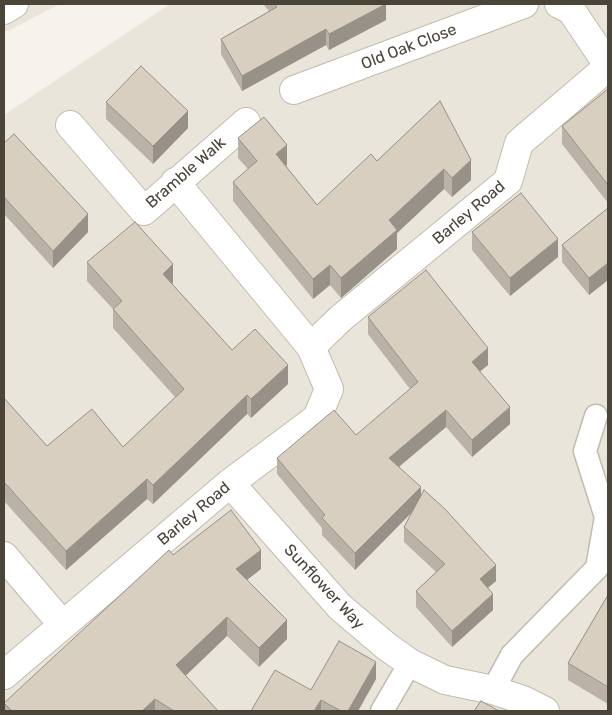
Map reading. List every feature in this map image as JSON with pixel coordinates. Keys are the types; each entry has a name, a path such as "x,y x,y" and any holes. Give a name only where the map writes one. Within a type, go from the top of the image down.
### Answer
{"street":[{"path":"4,10 14,4"},
{"name":"Old Oak Close","path":"294,90 524,4"},
{"path":"559,4 571,10 608,66"},
{"name":"Barley Road","path":"311,347 341,318 508,181 519,143 608,66"},
{"name":"Bramble Walk","path":"70,125 144,212 175,182 246,122"},
{"name":"Barley Road","path":"4,675 230,483 317,418 329,389 311,347 175,182"},
{"name":"Sunflower Way","path":"230,483 340,607 362,628 410,662 445,680 493,690 523,700 546,711"},
{"path":"4,556 63,626"}],"lane":[{"path":"493,690 512,655 597,568 606,516 585,451 596,416"},
{"path":"382,711 410,662"}],"shaded area":[{"path":"4,4 60,4 4,33"},
{"path":"170,4 608,4 608,711 4,711 4,115"}],"building":[{"path":"274,4 386,4 329,34 326,29 242,76 221,39 277,7"},
{"path":"141,66 188,111 153,146 106,102"},
{"path":"608,89 608,185 562,126"},
{"path":"440,101 471,160 452,178 444,169 389,220 397,230 341,278 330,265 313,279 233,182 257,161 238,138 264,117 287,145 276,154 317,205 371,154 377,161"},
{"path":"14,134 88,214 53,251 4,197 4,143"},
{"path":"521,193 558,239 510,278 472,232"},
{"path":"608,208 608,263 589,278 562,245"},
{"path":"135,222 173,264 163,274 232,350 255,329 288,365 251,399 247,395 153,485 147,479 66,551 4,482 4,398 47,446 92,409 123,447 184,389 113,309 122,301 87,262"},
{"path":"426,270 488,348 472,362 510,407 472,440 446,410 389,458 421,487 355,553 322,518 325,515 277,458 334,410 356,435 418,382 368,317"},
{"path":"424,490 445,509 496,565 480,579 493,594 452,631 416,591 445,564 404,527"},
{"path":"231,510 261,550 236,569 287,620 259,648 227,617 176,665 218,711 174,711 155,699 142,711 12,711 4,703 169,550 173,555"},
{"path":"608,595 608,687 568,663"},
{"path":"339,641 376,662 348,711 341,711 321,700 314,711 251,711 275,670 311,690"},
{"path":"481,701 499,711 474,711"}]}
